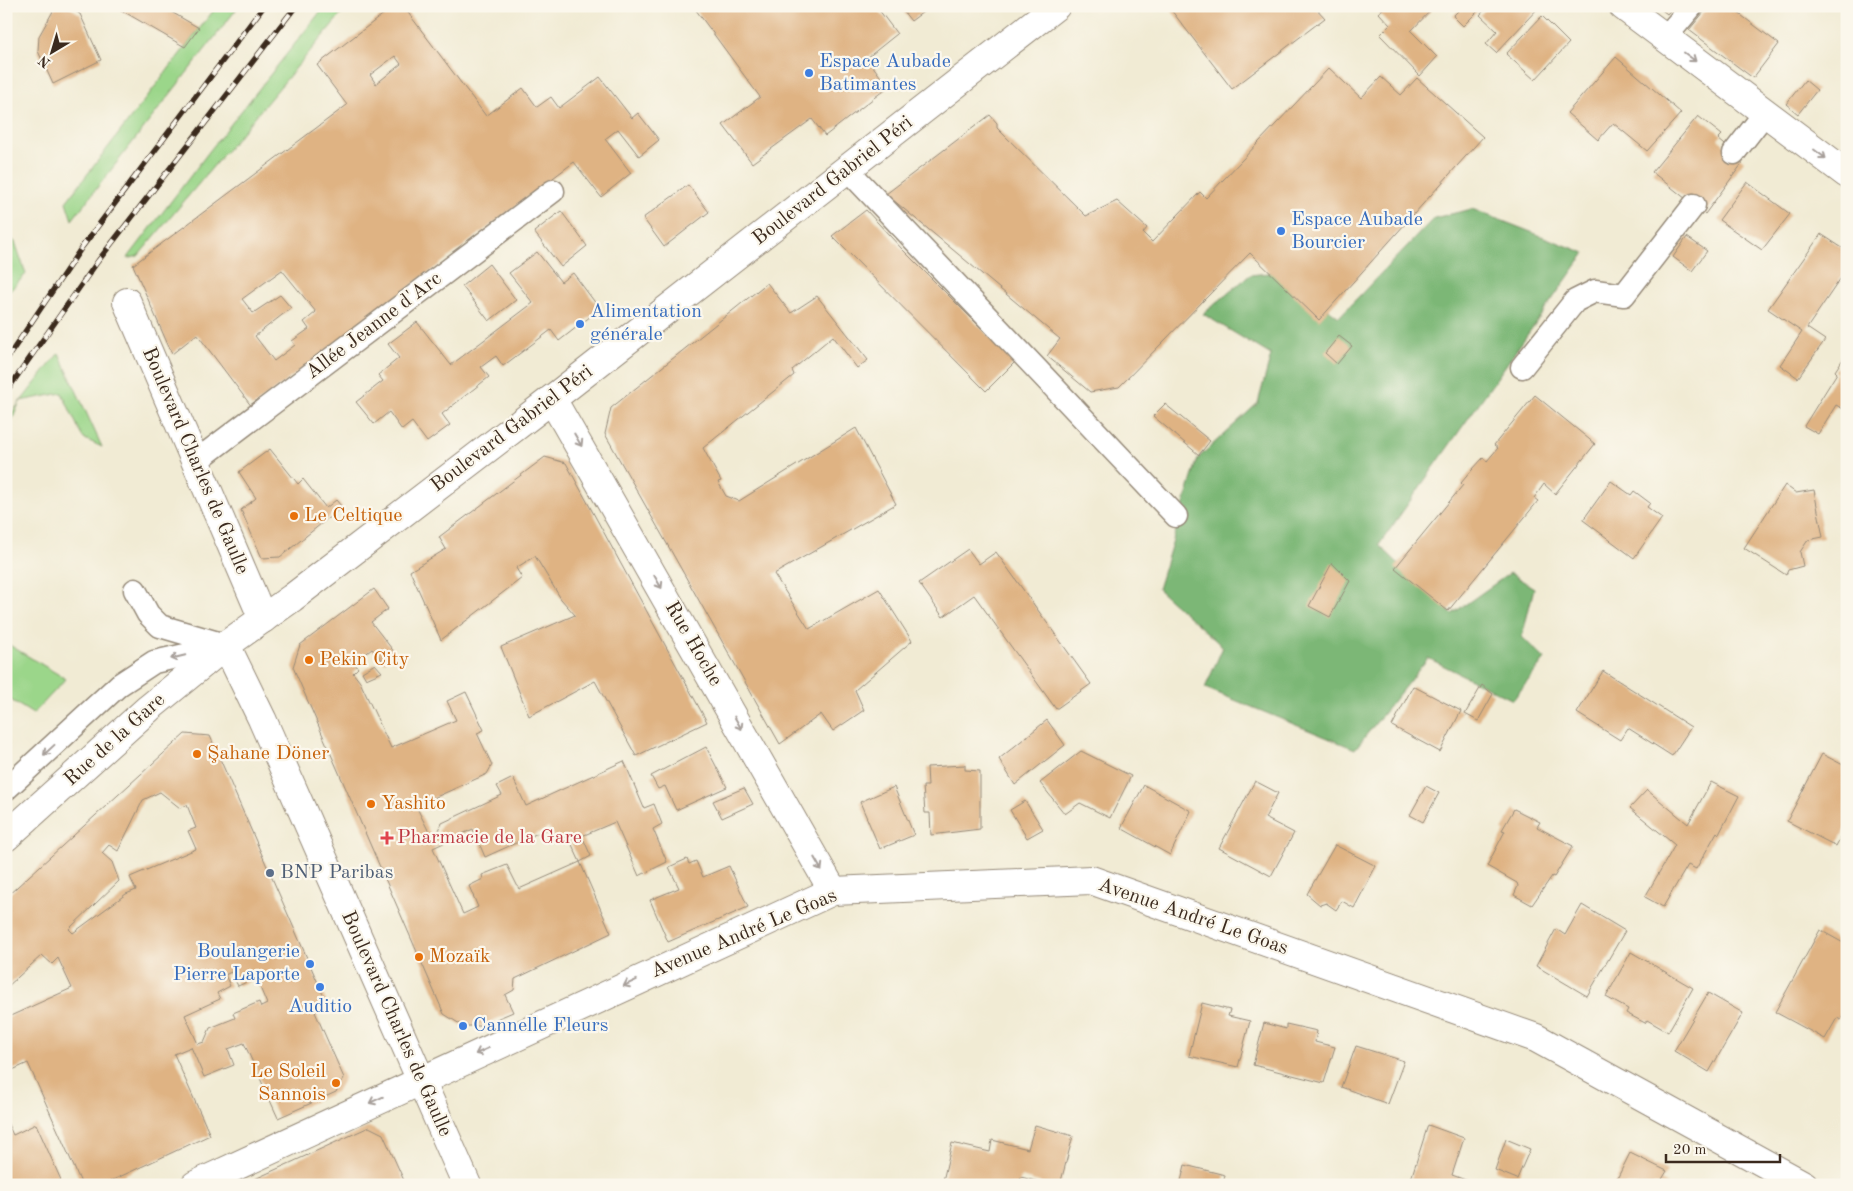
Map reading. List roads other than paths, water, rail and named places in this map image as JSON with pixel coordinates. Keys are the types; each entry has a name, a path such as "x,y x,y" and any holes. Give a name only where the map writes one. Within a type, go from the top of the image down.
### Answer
{"street":[{"name":"Boulevard Gabriel Péri","path":"226,645 552,399 1056,6"},
{"path":"1623,6 1847,174"},
{"name":"Boulevard Charles de Gaulle","path":"127,302 262,619"},
{"name":"Rue Hoche","path":"552,399 573,432 833,891"},
{"name":"Boulevard Charles de Gaulle","path":"226,645 262,720 467,1185"},
{"name":"Rue de la Gare","path":"6,837 149,708 226,645"},
{"name":"Avenue André Le Goas","path":"195,1185 833,891 1091,880 1536,1038 1804,1185"}],"lane":[{"path":"1665,38 1692,6"},
{"path":"1734,153 1765,113"},
{"path":"848,170 1176,516"},
{"name":"Allée Jeanne d'Arc","path":"195,462 554,191"},
{"path":"1522,367 1575,301 1595,291 1624,295 1694,205"},
{"path":"134,590 148,614 160,626 226,645"},
{"path":"6,789 119,685 154,662 226,645"}],"railway":[{"path":"6,360 82,247 264,6"},
{"path":"6,392 98,261 296,6"}],"place":[{"name":"Espace Aubade Batimantes","path":"809,73"},
{"name":"Espace Aubade Bourcier","path":"1281,231"},
{"name":"Alimentation générale","path":"580,324"},
{"name":"Le Celtique","path":"294,516"},
{"name":"Pekin City","path":"309,660"},
{"name":"Şahane Döner","path":"197,754"},
{"name":"Yashito","path":"371,804"},
{"name":"Pharmacie de la Gare","path":"387,838"},
{"name":"BNP Paribas","path":"270,873"},
{"name":"Mozaïk","path":"419,957"},
{"name":"Boulangerie Pierre Laporte","path":"310,964"},
{"name":"Auditio","path":"320,987"},
{"name":"Cannelle Fleurs","path":"463,1026"},
{"name":"Le Soleil Sannois","path":"336,1083"}]}
